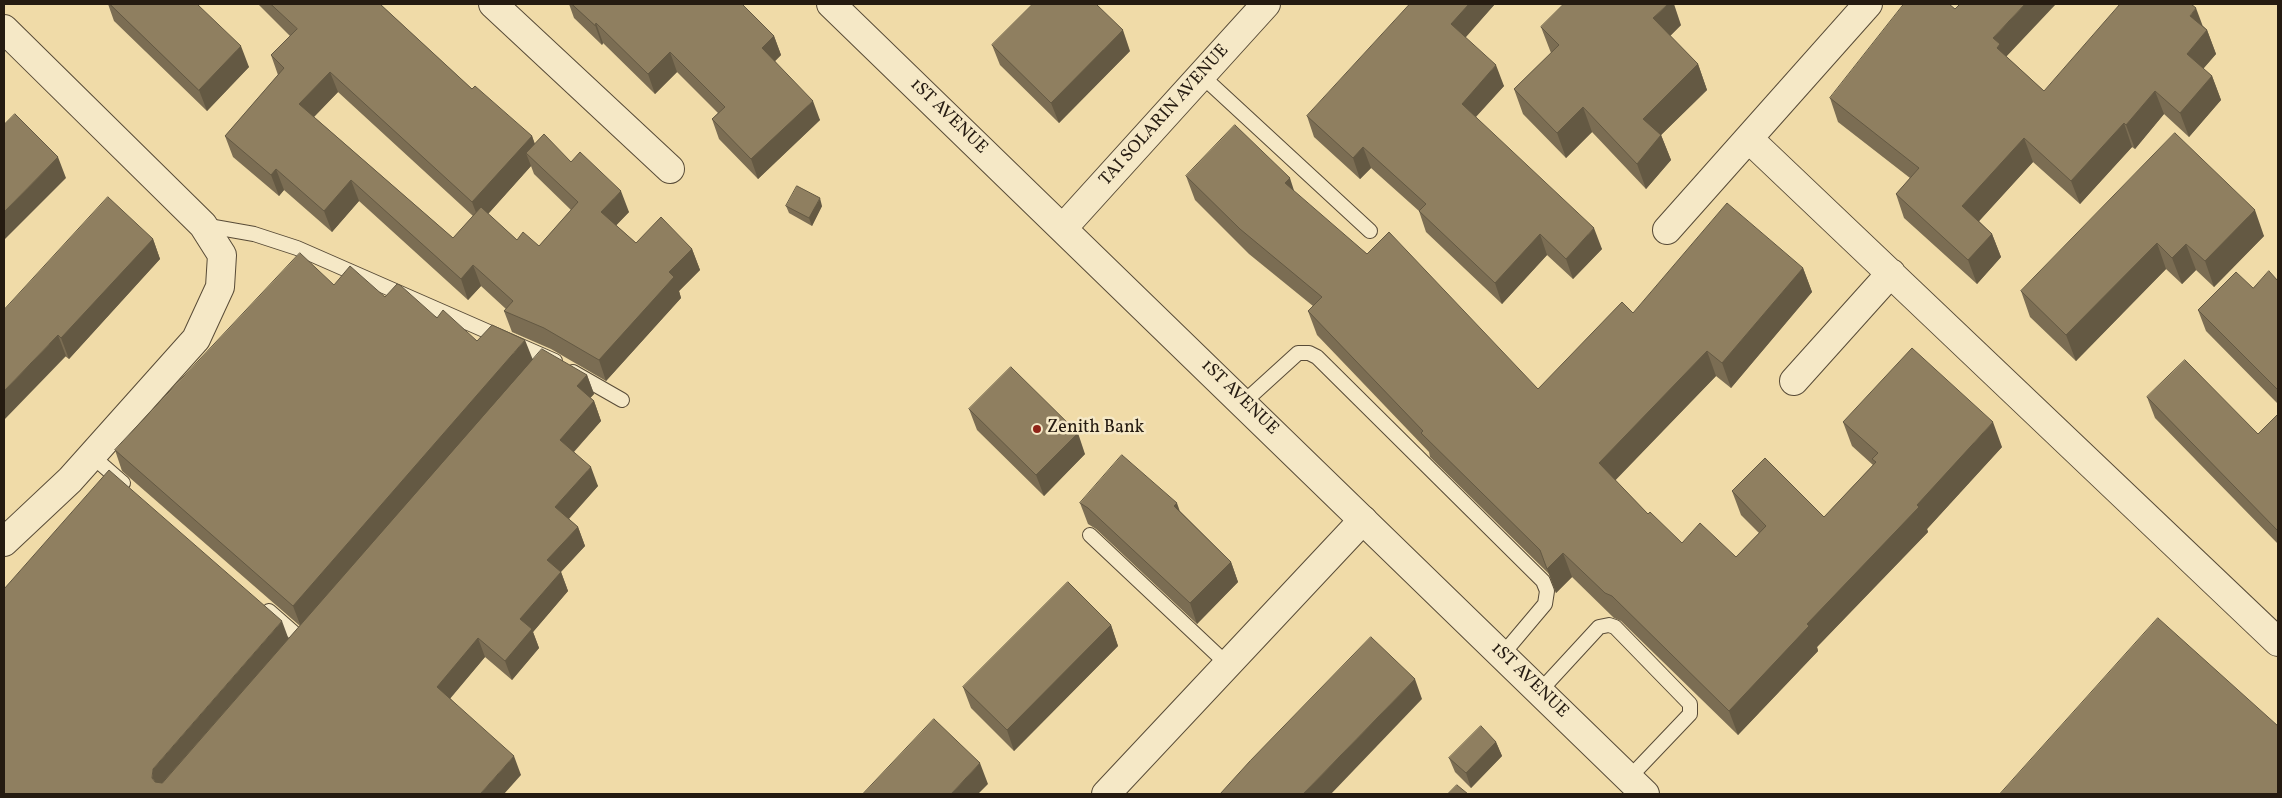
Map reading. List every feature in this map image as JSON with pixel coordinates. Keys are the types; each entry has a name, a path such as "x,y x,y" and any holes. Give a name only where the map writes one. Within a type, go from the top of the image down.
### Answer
{"street":[{"path":"494,4 670,168"},
{"name":"1ST AVENUE","path":"830,4 1637,786"},
{"name":"TAI SOLARIN AVENUE","path":"1063,228 1266,4"},
{"path":"1668,230 1868,4"},
{"path":"4,542 70,480 196,339 220,287 222,255 204,225 6,36"},
{"path":"1749,138 2278,640"},
{"path":"1794,381 1891,273"},
{"path":"1106,794 1363,520"}],"lane":[{"path":"1201,75 1370,232"},
{"path":"204,225 254,234 297,248 547,357 622,400"},
{"path":"1243,403 1298,353 1309,353 1317,357 1543,581 1547,591 1545,604 1502,655"},
{"path":"534,372 547,357"},
{"path":"92,456 137,495"},
{"path":"1090,535 1227,664"},
{"path":"257,600 302,640"},
{"path":"1540,691 1599,626 1609,625 1615,627 1690,704 1690,714 1637,786"}],"building":[{"path":"110,4 197,4 241,46 199,90"},
{"path":"271,4 380,4 472,89 475,86 532,136 472,202 330,72 299,104 453,238 481,207 517,240 523,232 539,246 578,202 526,153 544,134 571,162 580,152 621,191 601,212 636,243 661,217 692,249 669,272 674,277 599,360 544,328 504,311 513,301 473,265 461,279 351,180 324,211 276,169 271,175 225,136 284,68 271,55 297,29"},
{"path":"572,4 742,4 774,36 762,48 813,101 751,159 712,119 725,107 670,52 648,74 596,23 595,25"},
{"path":"1033,4 1096,4 1123,30 1051,103 992,45"},
{"path":"1410,4 1469,4 1451,24 1496,65 1462,104 1594,228 1566,259 1540,234 1495,283 1419,211 1426,204 1363,147 1353,158 1307,116"},
{"path":"1564,4 1668,4 1653,18 1698,64 1643,119 1661,135 1637,164 1583,107 1557,133 1514,89 1559,45 1541,27"},
{"path":"1904,4 1949,4 1955,9 1960,4 2025,4 1993,38 2000,44 1997,48 2044,91 2120,4 2191,4 2196,8 2190,16 2207,30 2187,54 2212,76 2180,113 2155,91 2126,125 2124,123 2071,181 2024,138 1962,206 1992,234 1968,260 1896,194 1919,168 1830,98"},
{"path":"15,114 58,157 4,212 4,125"},
{"path":"1235,125 1290,178 1285,183 1367,254 1389,232 1538,389 1622,302 1633,313 1727,203 1803,268 1722,363 1707,351 1599,463 1648,514 1650,512 1682,543 1700,523 1736,557 1766,526 1732,491 1765,458 1824,517 1876,462 1872,459 1878,453 1843,422 1912,348 1993,422 1917,505 1919,507 1807,624 1809,626 1729,711 1612,596 1605,593 1563,553 1547,569 1540,550 1421,433 1423,431 1308,311 1322,297 1240,229 1186,176"},
{"path":"2175,133 2255,210 2205,261 2186,244 2172,258 2157,243 2066,335 2021,291"},
{"path":"797,186 820,198 809,218 786,206"},
{"path":"108,197 153,239 61,338 58,335 4,391 4,310"},
{"path":"300,253 334,285 350,266 385,297 397,284 400,285 437,318 443,310 477,341 492,325 525,340 293,606 115,450"},
{"path":"2269,271 2278,281 2278,390 2198,310 2236,272 2253,288"},
{"path":"542,349 587,375 577,386 594,401 560,440 591,467 555,507 578,527 547,560 561,572 520,619 532,629 505,661 478,638 437,687 514,756 482,794 4,794 4,589 109,470 282,621 153,769 152,778 155,782 162,783"},
{"path":"2185,360 2258,434 2278,414 2278,531 2147,397"},
{"path":"1011,367 1078,433 1036,475 969,409"},
{"path":"1122,455 1177,503 1174,506 1231,562 1190,603 1088,508 1080,503"},
{"path":"1068,582 1111,625 1007,730 963,687"},
{"path":"2158,618 2278,726 2278,794 2000,794"},
{"path":"1371,637 1415,679 1303,794 1220,794 1250,761"},
{"path":"934,719 980,763 951,794 863,794"},
{"path":"1481,726 1496,742 1466,773 1449,758"},
{"path":"1457,785 1468,794 1448,794"}],"place":[{"name":"Zenith Bank","path":"1037,429"}]}
